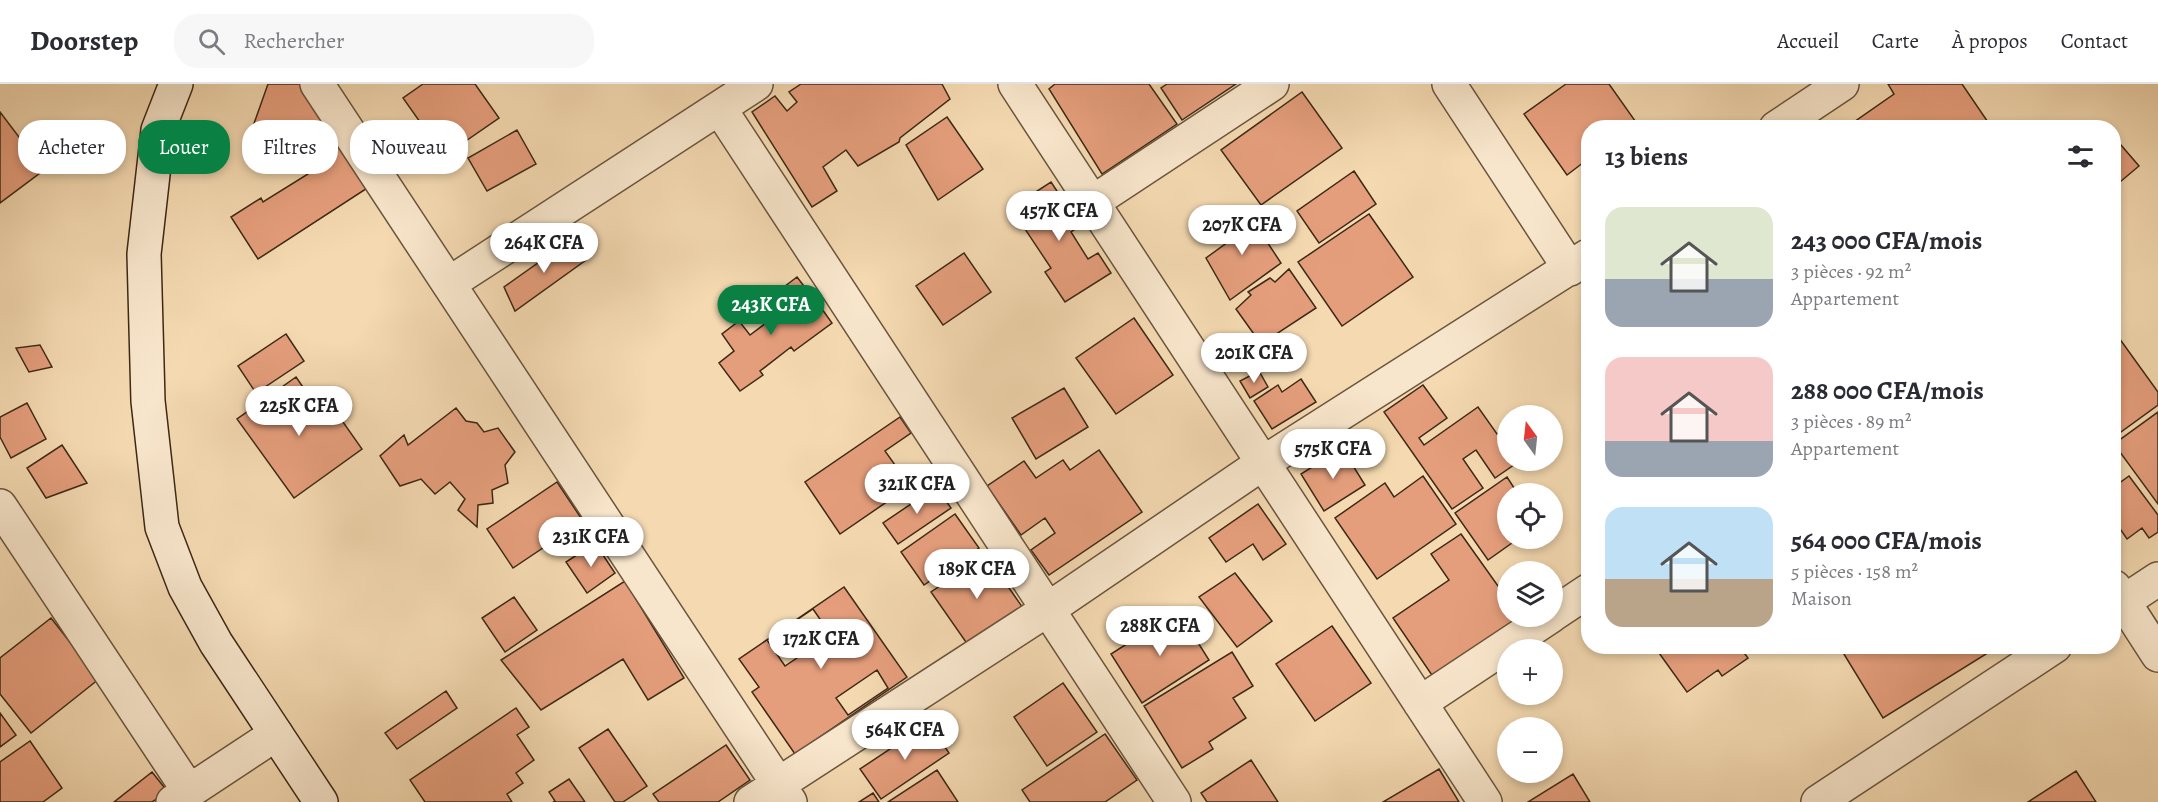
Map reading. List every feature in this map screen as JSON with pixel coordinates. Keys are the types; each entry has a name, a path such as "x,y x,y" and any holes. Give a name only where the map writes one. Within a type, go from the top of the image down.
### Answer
{"street":[{"path":"176,84 158,130 144,254 148,401 162,527 185,587 216,643 321,802"},
{"path":"317,84 784,793"},
{"path":"450,283 756,84"},
{"path":"1015,84 1485,802"},
{"path":"1093,202 1272,84"},
{"path":"751,802 784,793 1263,463 1579,263 1449,84"},
{"path":"1798,120 1842,84"},
{"path":"720,109 1174,802"},
{"path":"0,506 181,797 276,734"},
{"path":"2121,597 2158,579"},
{"path":"1563,608 1581,596"},
{"path":"2121,604 2158,655"},
{"path":"1420,703 1535,627"},
{"path":"1828,799 2043,654"}],"building":[{"path":"268,84 305,84 329,120 255,120"},
{"path":"423,84 475,84 499,118 468,139 468,120 419,120 403,98"},
{"path":"801,84 942,84 950,99 900,138 899,142 858,166 846,150 823,167 837,191 812,207 752,112 775,96 787,111 797,102 789,92"},
{"path":"1055,84 1149,84 1177,124 1102,174 1049,89"},
{"path":"1167,84 1236,84 1182,120 1161,88"},
{"path":"1566,84 1609,84 1634,120 1581,120 1581,164 1567,175 1524,114"},
{"path":"1888,84 1962,84 1987,120 1857,120 1894,94"},
{"path":"1302,92 1342,148 1261,205 1221,150"},
{"path":"0,112 18,136 18,174 39,174 0,203"},
{"path":"947,117 983,169 938,200 906,145"},
{"path":"517,130 536,164 487,191 468,158"},
{"path":"338,134 350,152 350,174 365,174 372,185 258,259 231,217 261,198 263,202 308,174 338,174"},
{"path":"2121,145 2139,166 2121,181"},
{"path":"1354,171 1376,204 1319,243 1297,211"},
{"path":"1051,182 1080,226 1071,232 1088,259 1098,253 1111,273 1065,302 1045,272 1051,268 1011,208"},
{"path":"1246,210 1281,263 1230,300 1206,258 1232,239 1223,225"},
{"path":"1369,214 1413,277 1342,326 1298,262"},
{"path":"573,238 586,260 515,311 504,287"},
{"path":"964,253 991,292 943,325 916,286"},
{"path":"1289,269 1316,308 1261,344 1236,309 1251,295 1248,292 1270,278 1275,282"},
{"path":"797,277 810,294 792,307 804,322 822,309 832,323 794,351 791,347 760,371 763,375 740,391 719,363 734,351 722,334 739,321 750,335 774,317 763,303"},
{"path":"1134,318 1173,375 1116,414 1076,358"},
{"path":"286,334 304,361 256,393 238,366"},
{"path":"2121,341 2158,392 2158,405 2121,432"},
{"path":"40,345 52,367 29,372 16,348"},
{"path":"1259,371 1268,387 1250,398 1240,381"},
{"path":"296,377 318,409 329,402 362,449 294,498 237,419"},
{"path":"1301,379 1316,402 1272,429 1254,401 1278,385 1282,392"},
{"path":"1423,385 1447,418 1419,438 1424,445 1478,407 1497,434 1497,471 1505,471 1495,478 1476,450 1463,459 1483,488 1452,509 1384,412"},
{"path":"1064,388 1088,427 1036,459 1012,418"},
{"path":"27,403 46,439 11,458 0,437 0,417"},
{"path":"456,408 466,421 477,423 484,432 498,428 515,452 505,465 508,483 492,490 493,503 478,505 477,527 458,510 465,499 450,482 435,494 421,479 400,486 380,456 404,435 408,445"},
{"path":"2158,412 2158,504 2121,454 2121,439"},
{"path":"900,417 911,433 885,451 910,486 840,534 805,482"},
{"path":"62,445 87,483 46,498 27,468"},
{"path":"1342,448 1365,485 1324,511 1301,474"},
{"path":"1099,450 1142,512 1049,575 1031,550 1055,533 1045,518 1021,535 987,486 1024,461 1036,478 1063,460 1070,470"},
{"path":"1423,476 1456,524 1377,579 1335,518 1385,483 1394,497"},
{"path":"2129,476 2158,515 2158,532 2149,538 2142,528 2127,539 2121,530 2121,482"},
{"path":"1507,477 1511,483 1498,483"},
{"path":"557,482 583,521 513,568 487,529"},
{"path":"1497,484 1497,549 1504,549 1488,560 1455,513"},
{"path":"936,487 951,508 898,544 883,523"},
{"path":"1258,504 1286,544 1263,560 1253,544 1226,562 1209,538"},
{"path":"955,514 979,548 924,585 901,552"},
{"path":"1461,534 1497,585 1497,627 1522,627 1504,639 1497,639 1497,644 1438,684 1393,618 1449,580 1431,554"},
{"path":"595,543 615,573 587,593 566,562"},
{"path":"986,555 1023,608 968,645 931,592"},
{"path":"1235,573 1272,621 1237,647 1199,597"},
{"path":"625,581 684,678 648,700 623,659 541,710 501,660"},
{"path":"844,587 907,677 795,754 752,692 759,687 739,659","holes":["813,609 831,635 785,666 767,640","877,670 888,688 848,715 836,698"]},
{"path":"514,597 537,630 505,652 482,618"},
{"path":"1178,611 1209,660 1142,703 1111,654"},
{"path":"51,618 99,679 31,733 0,694 0,658"},
{"path":"1332,626 1371,683 1315,721 1276,664"},
{"path":"1232,652 1253,686 1233,698 1246,718 1209,742 1213,749 1182,768 1144,706"},
{"path":"1660,654 1745,654 1748,658 1722,676 1718,670 1687,692"},
{"path":"1844,654 1986,654 1883,718"},
{"path":"1063,683 1097,732 1047,766 1014,717"},
{"path":"446,691 457,708 397,749 385,733"},
{"path":"516,708 529,727 517,735 534,760 516,773 523,783 507,794 512,802 425,802 410,780"},
{"path":"0,713 16,735 0,747"},
{"path":"929,723 949,753 881,799 860,769"},
{"path":"608,729 647,786 623,802 615,802 579,748"},
{"path":"1105,734 1137,780 1105,802 1030,802 1022,790"},
{"path":"30,741 62,788 43,802 0,802 0,762"},
{"path":"726,745 750,780 718,802 659,802 653,794"},
{"path":"1251,760 1278,802 1207,802 1201,793"},
{"path":"1439,769 1459,802 1383,802"},
{"path":"937,770 958,802 888,802"},
{"path":"2076,771 2096,802 2028,802"},
{"path":"152,772 168,792 152,802 114,802"},
{"path":"1573,774 1590,802 1528,802 1559,783 1563,783 1563,780"},
{"path":"569,779 585,802 553,802 555,801 549,792"},
{"path":"873,793 879,802 859,802"}]}
